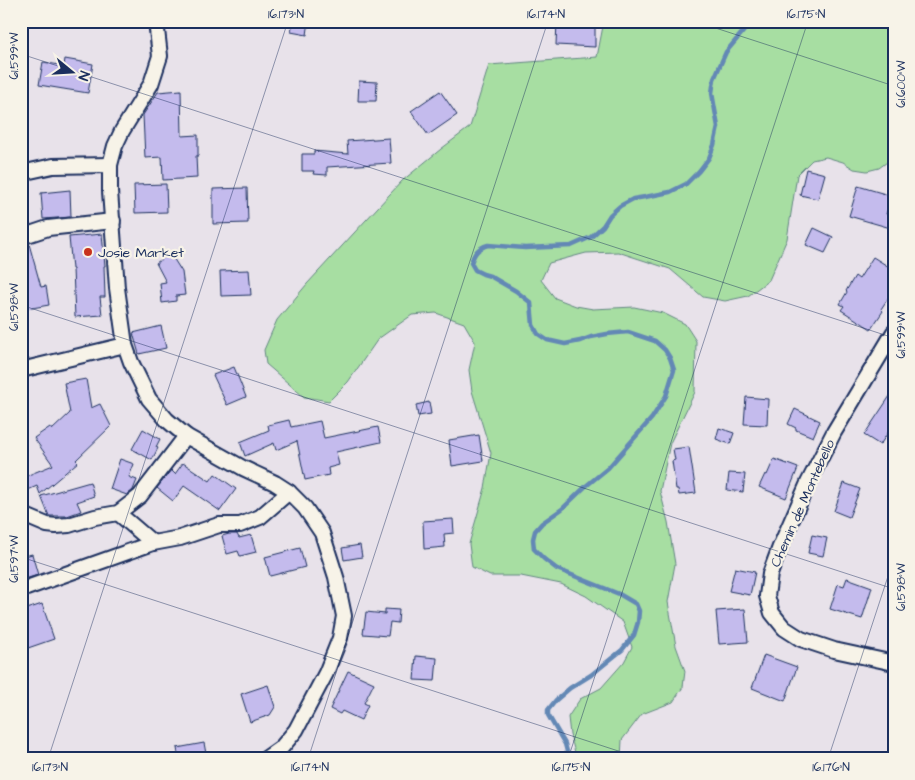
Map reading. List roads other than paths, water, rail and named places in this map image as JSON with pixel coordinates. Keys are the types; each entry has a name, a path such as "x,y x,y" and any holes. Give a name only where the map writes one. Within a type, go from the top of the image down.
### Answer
{"street":[{"path":"156,21 160,56 151,84 122,131 115,146 110,165 117,288 125,345 149,399 167,420 186,436 243,468 275,483 289,492 305,508 322,533 336,577 344,616 340,638 296,730 282,747 265,759"},
{"path":"21,173 53,166 110,165"},
{"path":"21,237 48,228 113,221"},
{"name":"Chemin de Montebello","path":"894,332 834,432 808,482 770,574 766,596 772,613 784,628 801,639 834,650 894,663"},
{"path":"21,370 125,345"},
{"path":"21,514 47,525 56,526 118,513 140,496 186,436"},
{"path":"21,590 153,544 180,538 219,525 240,525 260,517 289,492"},
{"path":"118,513 153,544"}],"waterway":[{"path":"569,759 565,744 548,715 548,710 570,688 591,675 622,650 634,635 639,611 636,604 619,594 557,569 534,549 533,539 535,531 608,468 652,418 666,396 674,370 665,350 655,341 628,332 591,337 565,344 547,340 538,334 533,325 531,303 516,291 475,270 471,263 477,251 488,245 525,248 571,246 591,237 620,206 633,199 670,192 686,184 709,158 714,145 718,127 712,93 714,79 726,52 752,21"}],"place":[{"name":"Josie Market","path":"88,252"}]}
